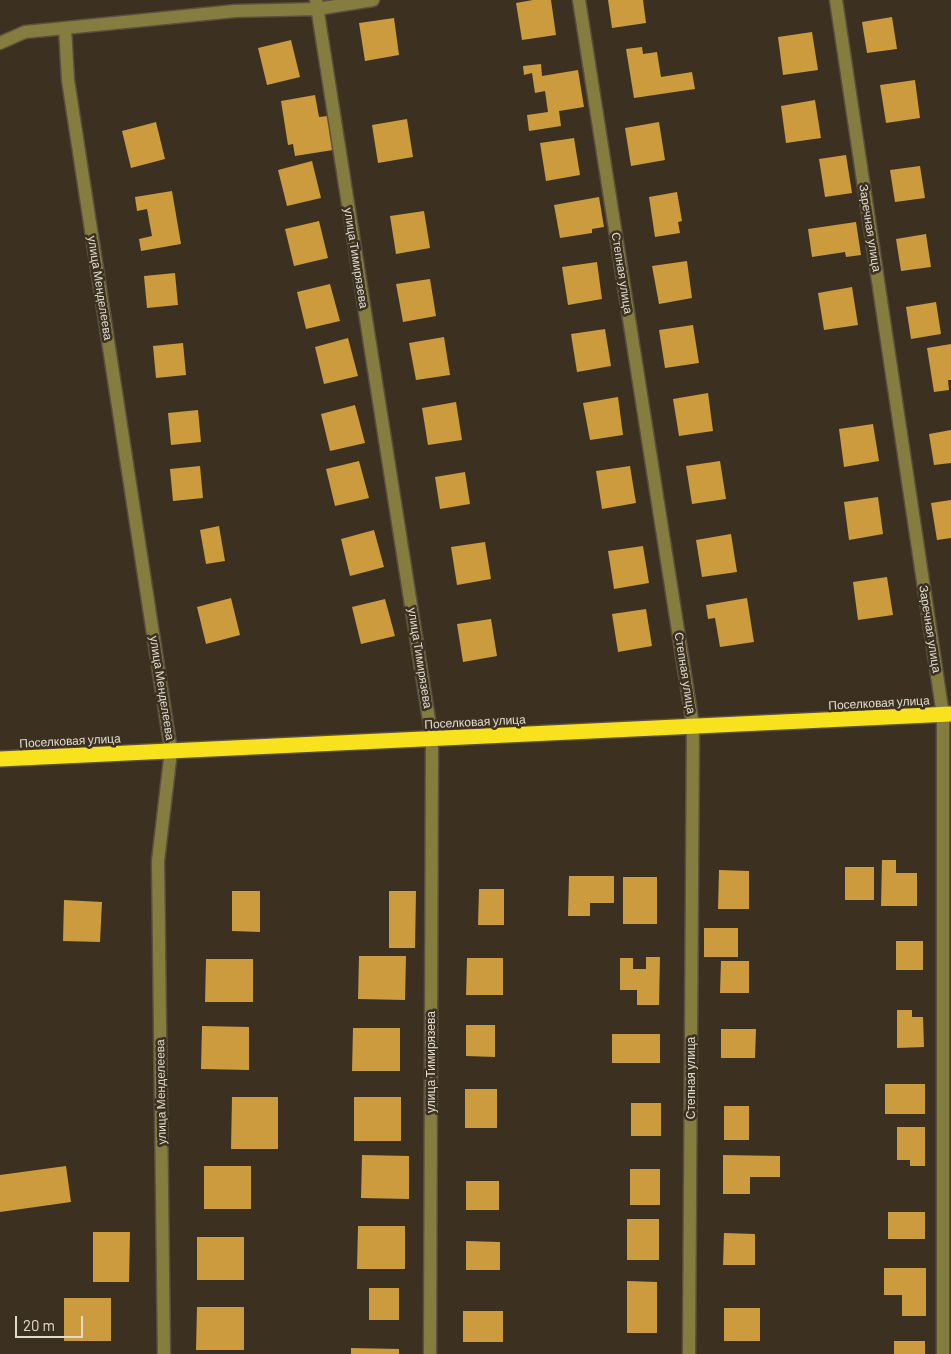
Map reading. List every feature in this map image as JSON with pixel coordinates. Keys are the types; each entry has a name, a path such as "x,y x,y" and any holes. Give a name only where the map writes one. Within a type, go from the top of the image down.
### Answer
{"highway":[{"name":"Поселковая улица","path":"0,759 947,715"}],"street":[{"path":"0,43 25,32 235,11 373,0"},
{"name":"Степная улица","path":"579,0 693,726 689,1354"},
{"name":"Заречная улица","path":"836,0 947,715 943,1354"},
{"name":"улица Тимирязева","path":"316,4 432,739 430,1354"},
{"name":"улица Менделеева","path":"65,28 68,80 171,751 158,861 164,1354"}],"building":[{"path":"533,0 551,0 556,35 522,40 516,3"},
{"path":"608,0 643,0 646,23 612,28"},
{"path":"892,17 897,49 867,53 862,22"},
{"path":"394,18 399,55 365,61 359,23"},
{"path":"812,32 818,70 783,75 778,37"},
{"path":"291,40 300,77 267,85 258,48"},
{"path":"642,47 643,54 657,52 661,77 692,72 695,89 634,98 626,49"},
{"path":"541,64 542,76 578,70 584,107 559,111 561,126 529,131 527,115 548,112 545,91 535,93 532,73 524,75 523,66"},
{"path":"915,80 920,118 886,123 880,85"},
{"path":"315,95 319,117 328,116 333,150 295,156 293,144 288,145 281,101"},
{"path":"815,100 821,138 786,143 781,106"},
{"path":"407,119 413,157 378,163 372,125"},
{"path":"156,122 165,159 131,168 122,131"},
{"path":"659,122 665,160 631,166 625,128"},
{"path":"574,138 580,175 546,181 540,143"},
{"path":"846,155 852,193 825,197 819,159"},
{"path":"312,161 321,198 287,206 278,170"},
{"path":"920,166 925,198 895,202 890,170"},
{"path":"172,191 181,244 141,251 139,239 152,236 147,209 137,211 135,197"},
{"path":"677,192 682,221 678,222 680,233 655,237 649,197"},
{"path":"599,197 604,227 592,229 592,233 560,238 554,205"},
{"path":"424,211 430,248 396,254 390,216"},
{"path":"319,221 328,258 294,266 285,229"},
{"path":"856,222 861,255 846,257 845,252 812,257 808,229"},
{"path":"926,234 931,267 901,271 896,239"},
{"path":"687,261 692,298 659,304 652,266"},
{"path":"597,262 602,299 568,305 562,267"},
{"path":"175,273 178,305 147,308 144,276"},
{"path":"430,279 436,316 403,322 396,284"},
{"path":"330,284 340,321 306,329 297,292"},
{"path":"852,287 858,325 824,330 818,293"},
{"path":"936,302 941,334 911,339 906,307"},
{"path":"693,325 699,363 665,368 659,330"},
{"path":"605,329 611,366 577,372 571,334"},
{"path":"444,337 450,375 416,380 409,343"},
{"path":"348,338 358,376 324,384 315,347"},
{"path":"183,343 186,375 156,378 153,346"},
{"path":"951,344 951,380 948,380 949,390 934,392 927,348"},
{"path":"708,393 713,431 679,436 673,399"},
{"path":"618,397 623,435 590,440 583,403"},
{"path":"456,402 462,440 428,445 422,408"},
{"path":"355,405 365,443 330,451 321,414"},
{"path":"198,410 201,442 171,445 168,413"},
{"path":"873,424 879,461 844,467 839,429"},
{"path":"951,430 951,463 934,465 929,434"},
{"path":"359,461 369,498 335,506 326,469"},
{"path":"720,461 726,499 692,504 686,466"},
{"path":"200,466 203,498 173,501 170,469"},
{"path":"630,466 636,503 602,509 596,471"},
{"path":"465,472 470,504 440,509 435,477"},
{"path":"878,497 883,534 849,540 844,502"},
{"path":"951,500 951,538 937,540 931,503"},
{"path":"219,526 225,561 206,564 200,530"},
{"path":"374,530 384,567 350,576 341,539"},
{"path":"731,534 737,572 702,577 696,540"},
{"path":"485,542 491,579 457,585 451,547"},
{"path":"643,546 649,583 614,589 608,551"},
{"path":"887,577 893,615 858,620 853,582"},
{"path":"231,598 240,635 206,644 197,607"},
{"path":"747,598 754,642 720,647 715,618 708,619 706,605"},
{"path":"385,599 395,636 361,644 352,607"},
{"path":"646,609 652,646 618,652 612,614"},
{"path":"491,619 497,656 463,662 457,624"},
{"path":"882,860 896,860 896,873 917,873 917,906 881,906"},
{"path":"845,867 874,867 874,900 845,900"},
{"path":"719,870 749,871 749,909 718,909"},
{"path":"569,876 614,876 614,903 590,903 590,916 568,916"},
{"path":"623,877 657,877 657,924 623,924"},
{"path":"479,889 504,889 504,925 478,925"},
{"path":"232,891 260,891 260,932 232,931"},
{"path":"389,891 416,891 415,948 389,948"},
{"path":"64,900 102,902 100,942 63,941"},
{"path":"704,928 738,928 738,957 704,957"},
{"path":"896,941 923,941 923,970 896,970"},
{"path":"359,956 406,956 405,1000 358,999"},
{"path":"646,957 660,957 659,1005 637,1005 637,990 620,990 620,958 633,958 633,969 646,969"},
{"path":"467,958 503,958 503,995 466,995"},
{"path":"206,959 253,959 253,1002 205,1002"},
{"path":"721,961 749,961 749,993 720,993"},
{"path":"897,1010 912,1010 912,1017 923,1017 924,1047 897,1048"},
{"path":"466,1025 495,1025 495,1057 466,1056"},
{"path":"202,1026 249,1027 249,1070 201,1069"},
{"path":"353,1028 400,1028 400,1071 352,1071"},
{"path":"721,1029 756,1029 755,1058 721,1058"},
{"path":"612,1034 660,1034 660,1063 612,1063"},
{"path":"885,1084 925,1084 925,1114 885,1114"},
{"path":"465,1089 497,1089 497,1128 465,1128"},
{"path":"232,1097 278,1097 278,1149 231,1149"},
{"path":"354,1097 401,1097 401,1141 354,1141"},
{"path":"631,1103 661,1103 661,1136 631,1136"},
{"path":"724,1106 749,1106 749,1140 724,1140"},
{"path":"897,1127 925,1127 925,1166 910,1166 910,1160 897,1160"},
{"path":"362,1155 409,1156 409,1199 361,1198"},
{"path":"723,1155 780,1156 780,1177 750,1177 750,1194 723,1194"},
{"path":"66,1166 71,1202 0,1212 0,1175"},
{"path":"204,1166 251,1166 251,1209 204,1209"},
{"path":"630,1169 660,1169 660,1205 630,1205"},
{"path":"466,1181 499,1181 499,1210 466,1210"},
{"path":"888,1212 925,1212 925,1239 888,1239"},
{"path":"627,1219 659,1219 659,1260 627,1260"},
{"path":"358,1226 405,1226 405,1269 357,1269"},
{"path":"93,1232 130,1232 129,1282 93,1282"},
{"path":"724,1233 755,1234 755,1265 723,1265"},
{"path":"197,1237 244,1237 244,1280 197,1280"},
{"path":"466,1241 500,1242 500,1270 466,1270"},
{"path":"884,1268 926,1268 926,1316 902,1316 902,1295 884,1295"},
{"path":"627,1281 657,1282 657,1333 627,1333"},
{"path":"369,1288 399,1288 399,1320 369,1320"},
{"path":"64,1298 111,1298 111,1341 64,1341"},
{"path":"197,1307 244,1307 244,1350 196,1350"},
{"path":"724,1308 760,1308 760,1341 724,1341"},
{"path":"463,1311 503,1311 503,1342 463,1342"},
{"path":"894,1341 925,1341 925,1354 894,1354"},
{"path":"351,1348 399,1349 399,1354 351,1354"}]}
